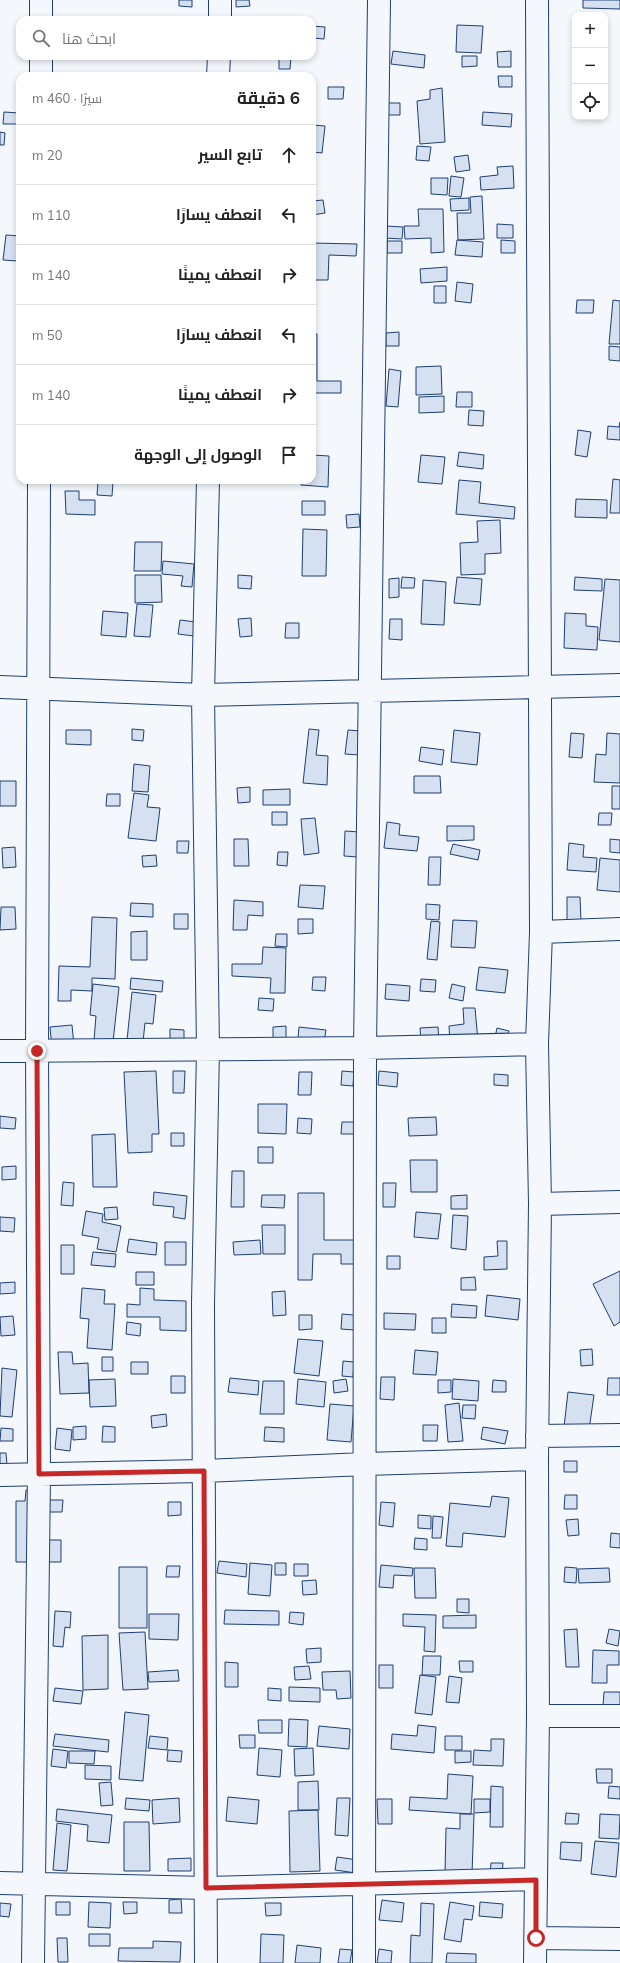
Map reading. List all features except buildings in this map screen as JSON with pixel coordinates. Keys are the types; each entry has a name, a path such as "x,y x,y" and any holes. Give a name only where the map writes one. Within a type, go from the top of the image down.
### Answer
{"street":[{"path":"41,0 41,16"},
{"path":"220,0 220,16"},
{"path":"364,1963 365,1048 379,0"},
{"path":"535,1963 538,1716 537,1436 540,1204 537,1044 541,932 537,0"},
{"path":"41,60 41,72"},
{"path":"218,72 219,60"},
{"path":"33,1963 39,1474 37,1051 39,484"},
{"path":"206,1963 203,1304 208,1049 203,695 208,484"},
{"path":"0,687 203,695 620,685"},
{"path":"541,932 620,929"},
{"path":"0,1051 365,1048 537,1044"},
{"path":"540,1204 620,1202"},
{"path":"537,1436 620,1436"},
{"path":"0,1475 204,1471 365,1464 537,1460"},
{"path":"538,1716 620,1716"},
{"path":"0,1883 206,1888 536,1880"},
{"path":"536,1938 620,1938"}],"route":[{"path":"37,1051 39,1474 204,1471 206,1888 536,1880 536,1938"}]}
